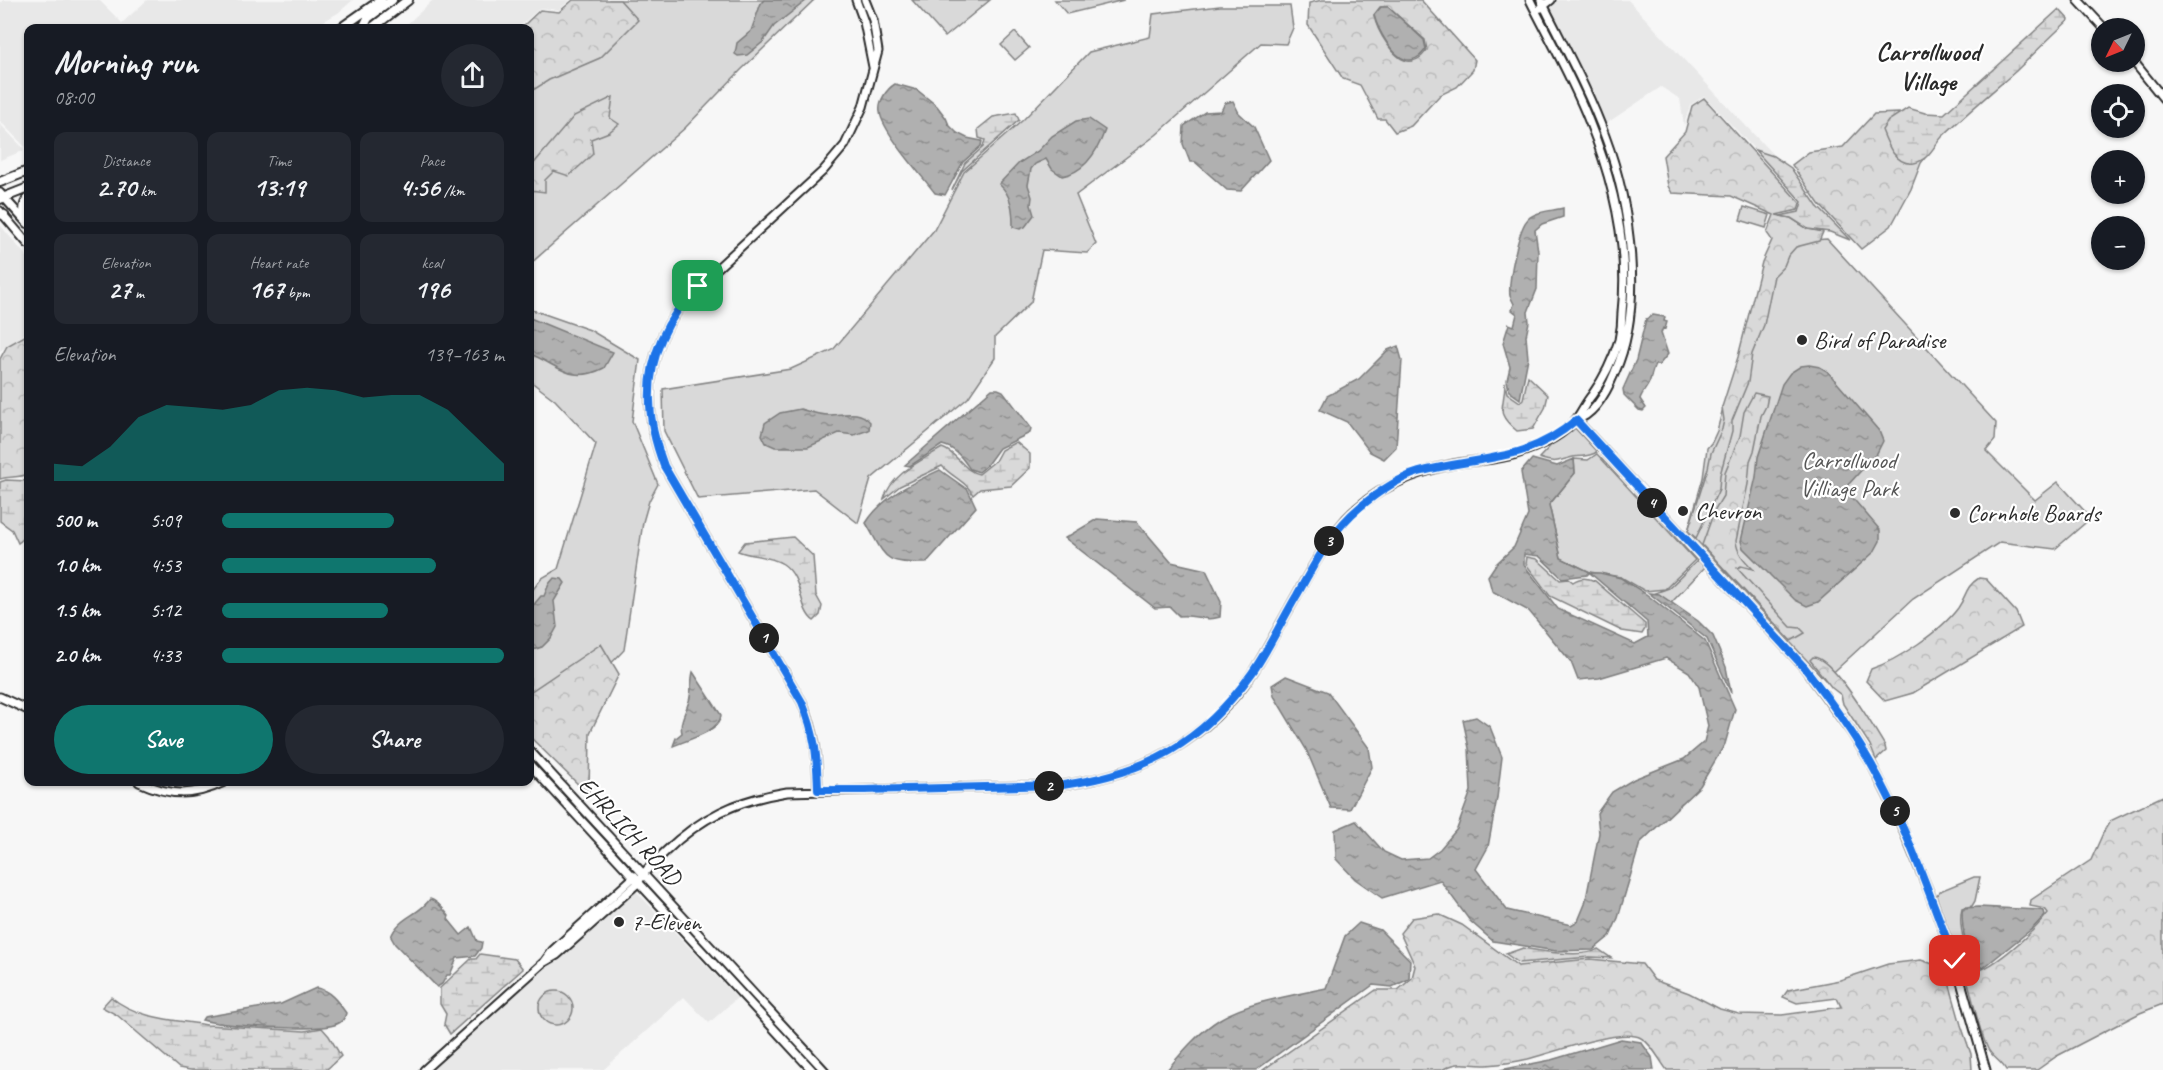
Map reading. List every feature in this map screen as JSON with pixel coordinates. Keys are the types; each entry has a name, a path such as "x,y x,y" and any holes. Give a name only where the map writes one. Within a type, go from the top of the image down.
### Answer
{"main road":[{"path":"347,24 381,0"},
{"path":"365,24 368,18 392,0"},
{"path":"377,24 408,0"},
{"path":"355,24 357,18"},
{"path":"0,182 24,173"},
{"path":"1,196 24,189"}],"street":[{"path":"856,0 864,22 873,69"},
{"path":"818,790 817,749 811,724 802,702 664,466 651,423 649,397 651,372 658,347 673,316 698,286 834,159 854,128 863,107 878,51 873,20 865,0"},
{"path":"424,1070 543,963 557,955 683,835 719,812 770,795 818,790 1063,785 1095,781 1150,762 1178,747 1225,708 1253,672 1325,545 1348,517 1361,506 1384,490 1416,473 1455,464 1496,459 1525,451 1559,435 1576,420 1604,378 1620,338 1624,292 1621,246 1616,206 1596,138 1588,117 1530,0"},
{"path":"1536,10 1542,3 1551,0"},
{"path":"2078,0 2095,18"},
{"path":"1542,3 1605,136 1614,164 1629,240 1632,293 1627,340 1605,391 1590,413 1576,420"},
{"path":"2142,72 2163,98"},
{"path":"1,196 24,220"},
{"path":"1,214 24,240"},
{"path":"1576,420 1804,667 1852,733 1895,810 1929,892 1955,961 1986,1070"},
{"path":"0,697 24,708"},
{"name":"EHRLICH ROAD","path":"534,755 825,1070"},
{"name":"EHRLICH ROAD","path":"534,769 813,1070"},
{"path":"148,786 158,790 184,794 215,786"}],"shaded area":[{"path":"3,0 99,0 122,23 147,0 353,0 338,13 319,24 24,24 24,146 0,121 0,3"},
{"path":"433,0 570,0 559,10 540,8 522,24 407,24"},
{"path":"1555,0 1628,0 1775,157 1755,150 1704,96 1690,105 1684,126 1680,99 1661,87 1604,125 1547,7"},
{"path":"0,124 24,150 0,160"},
{"path":"0,225 24,253 24,334 0,351"},
{"path":"635,890 737,998 709,1023 684,997 603,1070 428,1070 543,966"}],"green space":[{"path":"573,0 620,0 638,20 600,58 549,80 534,89 534,24 525,24 540,10 559,12"},
{"path":"609,0 814,0 685,128 534,260 534,65"},
{"path":"912,0 990,0 945,37"},
{"path":"1055,0 1124,0 1067,14"},
{"path":"1322,0 1421,0 1475,60 1473,70 1457,87 1440,95 1411,126 1395,132 1385,119 1378,119 1360,85 1343,79 1308,25 1309,3","holes":["1380,7 1388,7 1425,40 1427,50 1417,60 1412,61 1399,57 1387,44 1378,29 1374,15"]},
{"path":"1220,6 1290,6 1293,28 1286,44 1261,43 1156,135 1076,195 1096,244 1087,253 1042,250 1031,302 995,337 995,358 968,398 871,479 858,523 814,489 698,499 664,431 663,389 791,369 833,350 934,230 964,172 1023,120 1089,52 1150,37 1153,14"},
{"path":"2059,9 2069,20 1944,135 1924,159 1907,163 1897,157 1889,147 1882,130 1888,121 1908,108 1925,113 1944,114"},
{"path":"1015,32 1029,48 1015,60 1001,45"},
{"path":"613,97 610,118 619,124 609,132 591,139 593,154 569,176 554,171 545,180 545,192 534,191 534,163 574,116"},
{"path":"1704,98 1800,203 1798,210 1776,215 1791,218 1808,229 1823,232 1819,241 1796,247 1788,256 1784,266 1774,276 1764,325 1752,354 1748,382 1732,421 1732,431 1720,475 1719,489 1696,538 1688,531 1711,453 1722,429 1724,420 1722,407 1738,357 1762,262 1772,240 1767,233 1774,215 1731,196 1672,193 1668,186 1663,156 1685,132 1692,106"},
{"path":"1016,113 1019,120 962,171 952,190 965,163 983,147 985,140 979,138 978,129 993,117"},
{"path":"1899,113 1920,127 1934,146 1921,163 1911,189 1891,226 1861,249 1819,204 1792,165 1809,152 1843,147 1874,114"},
{"path":"1755,150 1773,156 1791,168 1817,206 1850,240 1830,232 1808,229 1791,218 1780,216 1799,212 1802,202"},
{"path":"1744,207 1770,215 1766,228 1740,220"},
{"name":"Carrollwood Villiage Park","path":"1827,239 1996,423 1995,440 1986,451 2035,500 2058,482 2091,518 2055,549 2000,542 1913,599 1825,680 1688,531 1703,478 1707,448 1717,431 1724,404 1775,265 1799,241"},
{"path":"534,310 590,330 640,360 632,421 658,484 649,501 643,522 624,650 539,739 534,733 534,588 542,578 558,569 596,444 555,400 534,384"},
{"path":"24,336 24,475 0,479 0,359 7,346"},
{"path":"1528,376 1548,395 1545,408 1533,429 1517,431 1503,414 1505,383 1507,393 1520,402 1523,399"},
{"path":"1754,393 1768,396 1750,461 1748,484 1736,541 1739,553 1753,569 1741,566 1737,568 1791,627 1800,628 1805,633 1791,641 1702,545 1715,509 1723,496 1725,472 1740,436 1744,412"},
{"path":"1573,426 1597,452 1556,461 1539,458 1557,439"},
{"path":"1016,442 1030,454 1030,468 1011,486 980,489 973,495 942,466 900,486 884,499 893,482 900,475 942,448 948,450 973,472 979,474 995,461 1001,450"},
{"path":"1597,454 1695,560 1665,589 1645,591 1621,577 1590,572 1561,558 1549,505 1575,473 1574,459 1588,460"},
{"path":"24,481 24,538 18,543 12,530 0,521 0,482"},
{"path":"1662,521 1705,567 1671,603 1655,593 1669,588 1697,561"},
{"path":"793,537 813,556 816,595 822,606 820,615 814,621 805,609 798,585 790,570 772,559 738,551 745,542"},
{"path":"1527,557 1537,559 1560,580 1569,579 1573,582 1584,578 1595,581 1645,624 1642,634 1622,631 1550,596 1526,564"},
{"path":"1979,578 1986,579 2016,612 2022,627 1913,693 1885,701 1866,681 1871,669 1906,652 1941,626 1958,608 1969,588"},
{"path":"601,644 619,674 590,733 589,795 534,741 534,689"},
{"path":"1813,657 1821,660 1842,680 1872,724 1886,751 1876,760 1870,745 1843,704 1841,695 1832,688 1810,660"},
{"path":"2163,796 2163,1004 2140,1013 2057,1056 2037,1070 2006,1070 1990,1052 1984,1040 1965,973 1975,972 1998,960 2032,930 2048,913 2045,909 2030,906 2031,900 2091,860 2110,821"},
{"path":"1974,877 1980,877 1975,901 1972,906 1962,908 1961,923 1970,957 1980,968 1974,972 1962,972 1936,896 1940,891"},
{"path":"1438,914 1462,925 1518,966 1590,959 1642,964 1654,980 1689,993 1720,1009 1739,1014 1782,1015 1841,1007 1837,998 1797,1003 1783,997 1788,990 1840,980 1888,964 1921,960 1945,968 1971,1054 1972,1070 1667,1070 1649,1044 1632,1035 1603,1038 1518,1061 1487,1065 1459,1064 1442,1070 1263,1070 1376,990 1398,990 1412,978 1415,966 1400,933 1412,918"},
{"path":"1523,948 1573,954 1598,949 1611,958 1590,957 1519,963 1506,954"},
{"path":"480,954 515,959 523,969 450,1034 444,1024 446,1014 440,1004 440,988 471,959 476,959"},
{"path":"556,991 568,996 573,1008 568,1020 556,1025 544,1020 539,1008 544,996"},
{"path":"111,997 132,1010 169,1020 207,1025 305,1031 322,1028 341,1056 326,1070 190,1070 179,1068 117,1015 102,1007"}],"water":[{"path":"764,0 807,0 774,26 763,42 747,55 738,56 735,54 737,43 751,31"},
{"path":"1381,7 1388,7 1424,40 1426,49 1416,59 1405,59 1398,56 1387,43 1374,15"},
{"path":"895,84 917,90 937,106 957,133 982,141 981,146 963,162 945,195 935,193 912,165 882,120 880,108 882,100 886,92"},
{"path":"1233,101 1239,113 1254,127 1269,160 1241,191 1227,190 1195,162 1190,162 1183,144 1184,126 1205,112 1221,111 1225,103"},
{"path":"1089,119 1105,130 1095,152 1078,170 1062,176 1052,169 1046,159 1035,164 1031,169 1028,185 1034,215 1025,227 1020,229 1013,227 1011,204 1007,193 999,184 1019,163 1038,151 1052,136 1076,121"},
{"path":"1563,208 1563,217 1542,224 1535,230 1538,251 1537,289 1528,312 1529,322 1526,336 1528,358 1520,399 1509,391 1507,380 1510,367 1503,343 1509,324 1514,326 1517,314 1512,310 1514,304 1510,296 1514,256 1524,225 1531,216"},
{"path":"1653,315 1665,317 1664,321 1667,322 1661,333 1668,354 1659,365 1655,365 1641,396 1640,399 1646,408 1643,411 1639,410 1624,395 1623,389 1636,360 1646,319"},
{"path":"534,320 613,352 604,368 582,375 565,372 534,356"},
{"path":"1398,346 1402,360 1396,447 1384,459 1370,452 1347,422 1320,410 1327,396 1359,379 1388,350"},
{"path":"1809,365 1827,371 1879,431 1883,441 1877,453 1848,485 1850,495 1880,530 1880,541 1874,552 1818,602 1807,606 1795,600 1743,548 1741,541 1756,477 1758,457 1782,384 1790,373 1801,366"},
{"path":"992,389 1003,391 1031,428 1030,433 999,448 979,472 970,469 955,451 942,445 910,466 905,465"},
{"path":"800,409 829,415 861,415 870,422 869,430 854,435 839,433 808,447 775,447 766,443 762,435 765,423 780,413"},
{"path":"1532,459 1557,466 1574,459 1575,473 1549,505 1561,558 1590,572 1587,575 1562,578 1539,556 1524,554 1524,565 1558,609 1635,644 1648,637 1647,622 1590,573 1621,578 1646,594 1705,641 1735,709 1725,744 1700,786 1640,843 1618,918 1610,936 1593,950 1556,951 1493,941 1470,921 1440,880 1382,898 1355,879 1336,859 1335,830 1356,821 1384,852 1401,860 1428,858 1440,849 1457,829 1471,791 1469,748 1463,720 1476,717 1490,727 1502,757 1488,847 1476,869 1507,910 1571,925 1578,921 1585,904 1599,833 1597,813 1612,792 1634,779 1684,759 1704,742 1708,726 1699,687 1689,672 1666,658 1599,678 1578,680 1571,662 1529,611 1492,591 1488,576 1496,564 1514,547 1528,515 1521,472"},
{"path":"940,470 968,490 976,507 926,563 893,560 883,551 866,523 890,498 909,485"},
{"path":"1097,519 1137,522 1171,562 1206,570 1221,602 1220,617 1209,619 1179,616 1170,607 1155,608 1065,538"},
{"path":"554,578 562,579 565,583 554,601 557,627 542,647 534,650 534,604 541,596 544,596"},
{"path":"1649,593 1659,594 1698,621 1713,636 1726,667 1731,693 1707,639"},
{"path":"693,672 721,715 720,721 710,730 673,746 676,738 682,733 682,721 690,699"},
{"path":"1286,676 1328,692 1369,748 1372,767 1350,809 1331,808 1306,749 1274,696 1272,685"},
{"path":"430,899 443,909 461,935 471,927 477,941 482,942 475,956 457,958 450,975 447,975 442,984 437,987 391,937 394,930 404,920 421,909"},
{"path":"1964,908 2040,910 2044,911 2045,915 2033,928 1983,968 1977,964 1968,951 1962,917"},
{"path":"1359,923 1380,930 1410,960 1409,979 1392,987 1373,985 1256,1070 1167,1070 1198,1036 1212,1024 1231,1013 1272,1000 1326,988 1345,936"},
{"path":"316,988 329,994 346,1013 337,1024 292,1028 202,1020 204,1017 281,1004"},
{"path":"1621,1039 1641,1042 1652,1057 1654,1070 1500,1070 1551,1060"}],"place":[{"name":"Bird of Paradise","path":"1802,340"},
{"name":"Chevron","path":"1683,511"},
{"name":"Cornhole Boards","path":"1955,513"},
{"name":"7-Eleven","path":"619,922"}],"district":[{"name":"Carrollwood Village","path":"1928,66"}],"route":[{"path":"698,286 673,316 658,347 651,372 649,397 656,445 664,466 802,702 811,724 817,749 818,790 1063,785 1095,781 1150,762 1178,747 1225,708 1253,672 1325,545 1348,517 1361,506 1384,490 1416,473 1455,464 1496,459 1525,451 1559,435 1576,420 1804,667 1852,733 1871,763 1895,810 1955,961"}]}
